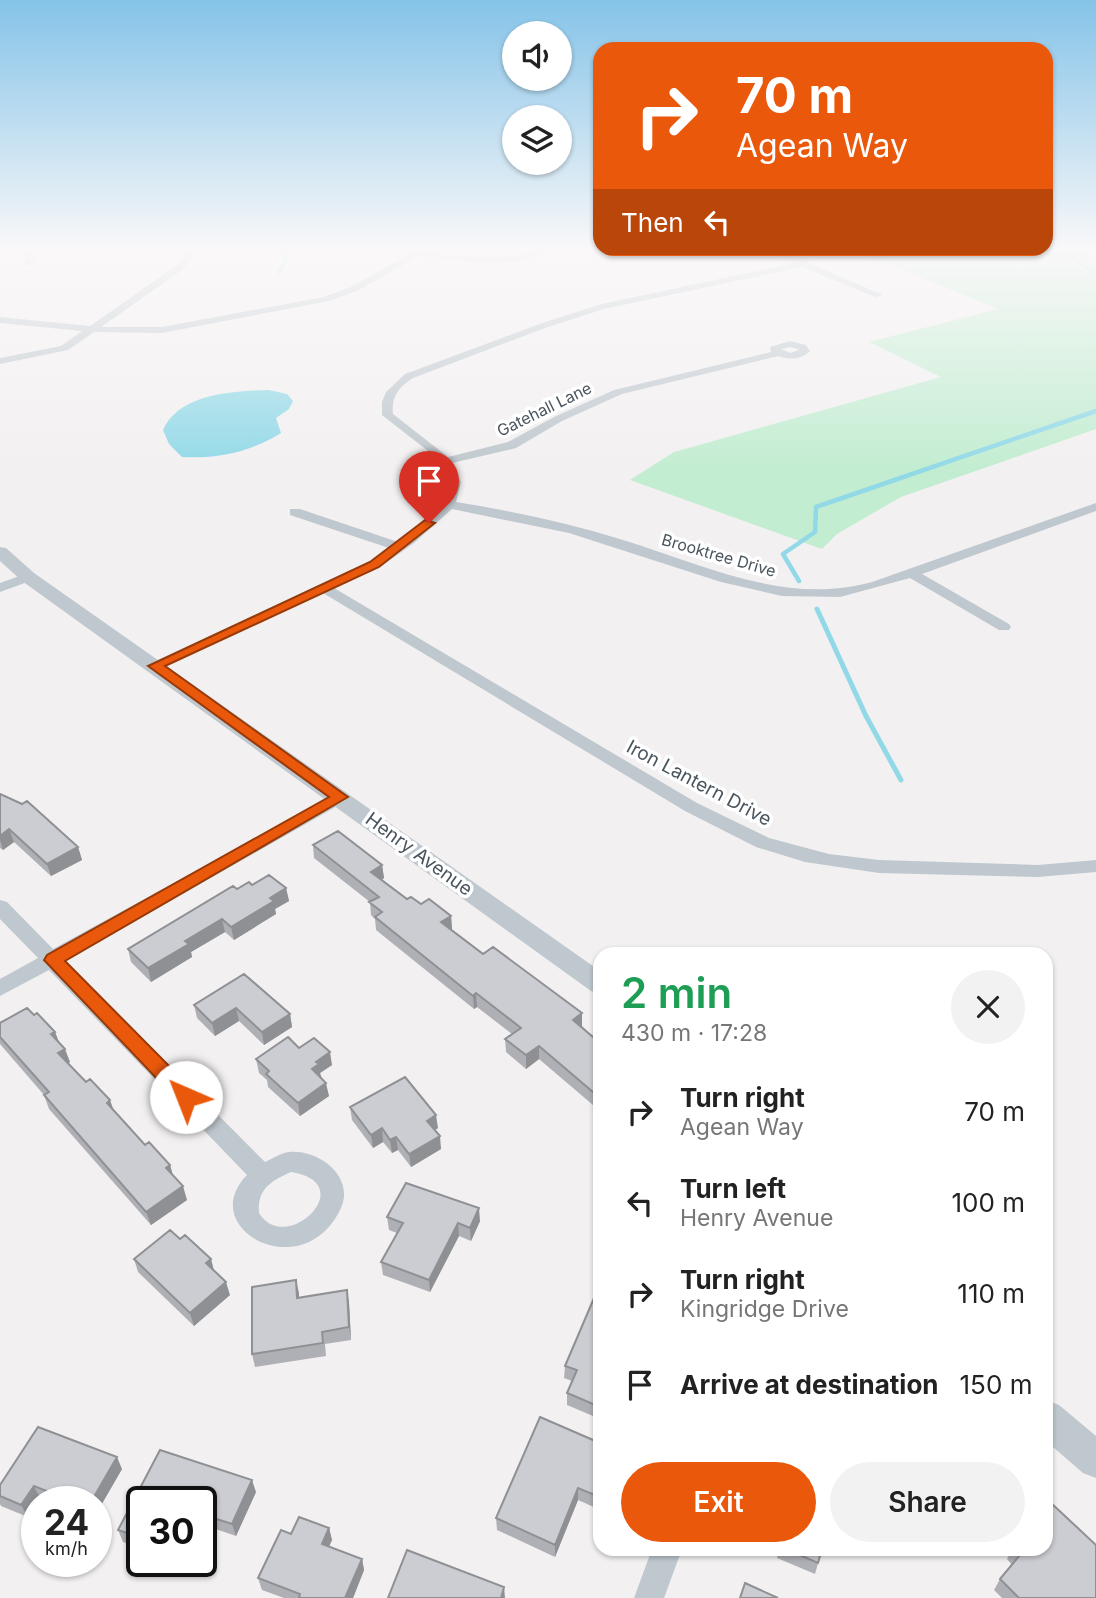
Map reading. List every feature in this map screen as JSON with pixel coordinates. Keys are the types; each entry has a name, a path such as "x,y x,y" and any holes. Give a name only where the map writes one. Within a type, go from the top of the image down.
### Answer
{"street":[{"path":"26,323 91,329 162,330 201,323"},
{"path":"0,361 64,348 100,323"},
{"path":"155,666 326,589 400,547 449,505 455,482 445,461 388,415 386,406 391,390 409,376 558,323"},
{"name":"Gatehall Lane","path":"445,461 512,445 586,405 618,392 778,353"},
{"name":"Brooktree Drive","path":"449,505 514,515 561,527 747,584 788,593 842,593 911,573 1096,507"},
{"path":"295,512 400,547"},
{"name":"Henry Avenue","path":"0,552 28,577 593,979"},
{"path":"911,573 1004,628"},
{"path":"0,587 28,577"},
{"name":"Iron Lantern Drive","path":"326,589 571,737 727,826 778,849 818,859 906,869 1055,870 1096,866"},
{"path":"0,988 340,797"},
{"path":"0,907 262,1175"},
{"path":"1053,1423 1096,1460"},
{"path":"649,1598 664,1556"}],"green space":[{"path":"945,323 1096,323 1096,429 901,497 837,534 822,549 630,480 674,452 941,377 869,342"}],"water":[{"path":"269,390 287,394 293,401 289,409 276,418 281,433 269,440 233,453 208,457 182,457 169,444 163,430 181,408 209,396"}],"building":[{"path":"0,794 22,804 27,801 78,847 47,864 9,829 0,836"},
{"path":"338,831 382,865 371,872 407,899 411,897 421,904 429,899 451,916 441,922 483,954 493,947 582,1013 573,1020 593,1037 593,1092 539,1046 526,1055 505,1039 521,1028 476,993 473,996 375,917 382,912 369,902 379,897 313,845"},
{"path":"269,875 286,888 270,898 274,901 231,927 222,919 185,941 189,944 148,968 128,949 233,886 237,889 249,882 252,885"},
{"path":"244,974 290,1014 262,1032 236,1008 212,1023 194,1005"},
{"path":"27,1008 34,1015 37,1013 55,1032 51,1034 65,1049 58,1053 86,1082 90,1079 110,1100 107,1103 145,1145 149,1142 170,1165 166,1168 183,1186 146,1212 44,1095 49,1092 0,1037 0,1023"},
{"path":"288,1037 299,1048 314,1038 330,1052 316,1062 319,1064 312,1069 326,1083 298,1103 266,1074 269,1071 256,1059"},
{"path":"405,1077 436,1115 427,1121 440,1136 409,1154 396,1137 390,1140 382,1128 371,1135 350,1107"},
{"path":"406,1183 479,1208 470,1228 458,1223 429,1280 381,1262 403,1223 387,1217"},
{"path":"170,1230 180,1239 185,1235 211,1259 206,1263 226,1282 190,1313 134,1259"},
{"path":"296,1280 297,1298 347,1290 349,1327 322,1332 323,1343 252,1354 252,1287"},
{"path":"593,1300 593,1404 567,1393 577,1370 565,1366"},
{"path":"540,1417 593,1440 593,1494 578,1488 555,1545 496,1518"},
{"path":"38,1427 117,1457 100,1486 21,1486 21,1505 0,1496 0,1485"},
{"path":"160,1450 252,1480 232,1524 217,1519 217,1486 141,1486"},
{"path":"1053,1505 1096,1545 1096,1598 1019,1598 1000,1579 1019,1556 1053,1556"},
{"path":"126,1515 126,1533 118,1530"},
{"path":"299,1517 329,1528 322,1544 362,1559 345,1598 299,1598 300,1594 258,1578 281,1530 291,1534"},
{"path":"407,1550 504,1587 501,1598 388,1598"},
{"path":"802,1556 820,1556 818,1563"},
{"path":"745,1583 778,1598 740,1598"}],"waterway":[{"path":"799,581 783,554 815,532 816,507 1096,411"},
{"path":"817,609 866,716 901,780"}],"route":[{"path":"186,1097 53,960 340,797 155,666 326,589 374,564 429,523"}]}
